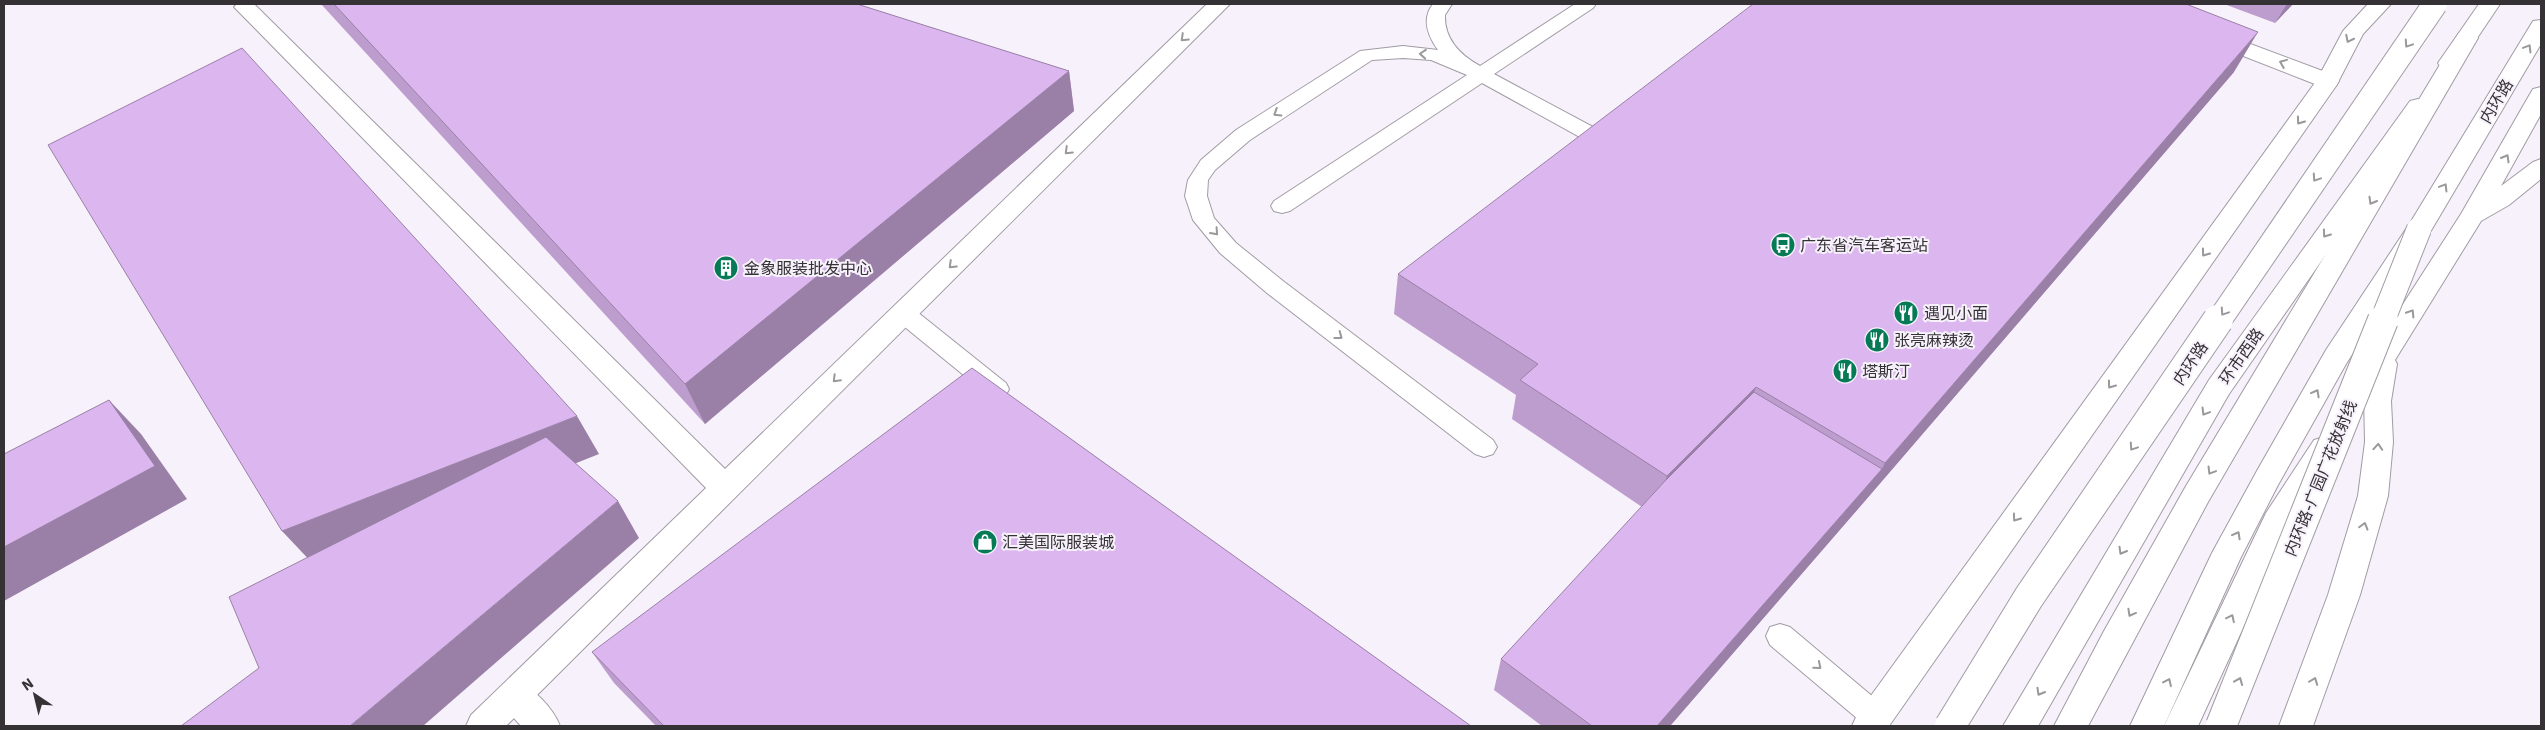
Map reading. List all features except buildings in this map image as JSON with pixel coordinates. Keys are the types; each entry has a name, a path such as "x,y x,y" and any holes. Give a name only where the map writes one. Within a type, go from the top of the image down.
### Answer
{"main road":[{"path":"483,726 516,696 1219,4"},
{"path":"1872,721 2328,81 2354,31 2380,4"},
{"name":"内环路","path":"1950,726 2030,597 2435,4"},
{"name":"环市西路","path":"2020,726 2220,387 2467,38 2489,4"},
{"path":"245,7 726,488"},
{"name":"内环路","path":"2147,726 2227,553 2268,478 2336,358 2419,229 2541,26"},
{"path":"2194,28 2328,81"},
{"path":"2071,726 2197,494 2300,325 2467,38"},
{"path":"2181,726 2278,522 2308,471 2385,355 2472,216 2541,94"},
{"path":"2472,216 2500,199 2541,167"},
{"name":"内环路-广园广花放射线","path":"2221,726 2419,229"},
{"path":"2296,726 2344,595 2373,496 2379,442 2377,401 2385,355"},
{"path":"516,696 544,726"}],"lane":[{"path":"1443,4 1440,6 1436,18 1439,39 1451,56 1628,154"},
{"path":"1282,206 1475,71 1587,4"},
{"path":"1475,71 1434,55 1403,52 1367,56 1243,134 1208,165 1198,180 1196,196 1204,220 1228,248 1275,287 1484,447"},
{"path":"903,313 1013,402"},
{"path":"1780,636 1872,721"}],"place":[{"name":"广东省汽车客运站","path":"1783,245"},
{"name":"金象服装批发中心","path":"726,268"},
{"name":"遇见小面","path":"1906,313"},
{"name":"张亮麻辣烫","path":"1877,340"},
{"name":"塔斯汀","path":"1845,371"},
{"name":"汇美国际服装城","path":"985,542"}]}
